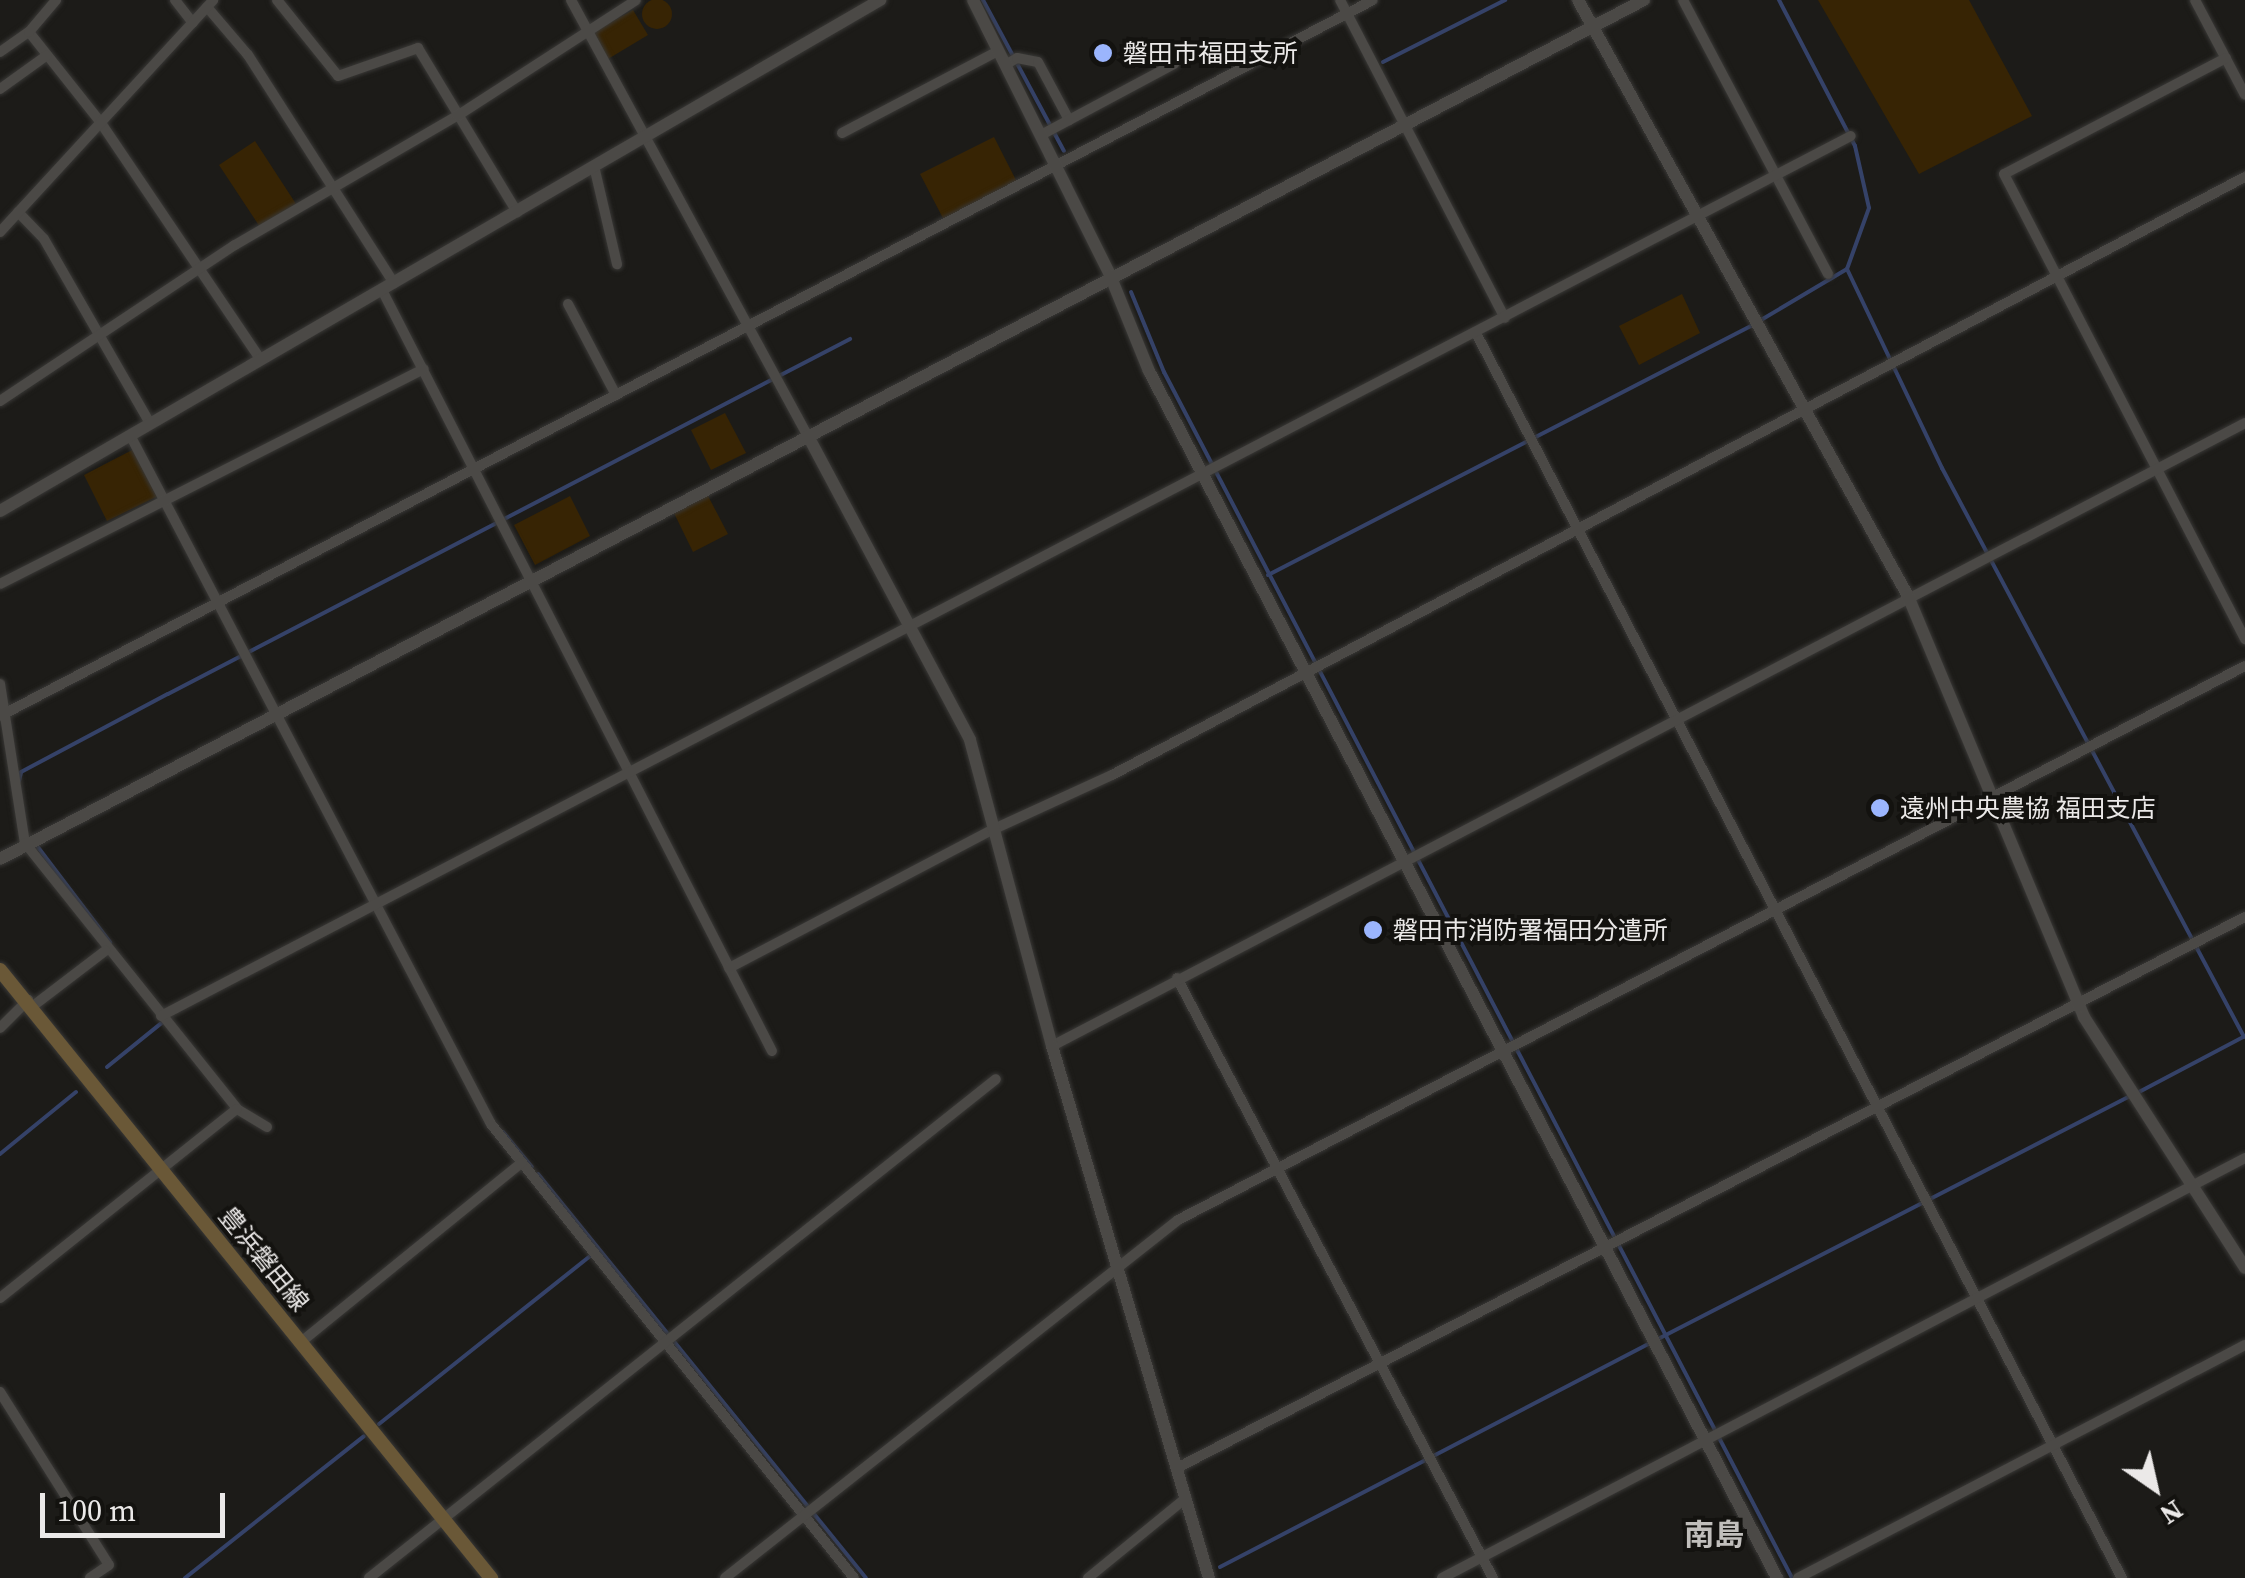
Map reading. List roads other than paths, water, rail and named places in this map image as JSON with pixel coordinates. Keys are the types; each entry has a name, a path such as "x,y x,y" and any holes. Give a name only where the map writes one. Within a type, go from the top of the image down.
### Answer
{"main road":[{"name":"豊浜磐田線","path":"0,970 491,1578"}],"street":[{"path":"0,52 30,32 56,0"},
{"path":"175,0 193,22"},
{"path":"277,0 338,76 418,48 517,212"},
{"path":"571,0 970,740 1052,1046 1210,1578"},
{"path":"0,400 198,269 457,116 636,0"},
{"path":"0,511 880,0"},
{"path":"974,0 998,50 1011,62 1040,135 1110,275 1149,371 1777,1578"},
{"path":"1340,0 1505,318"},
{"path":"2,715 1373,0"},
{"path":"1578,0 1908,596 2078,1002 2245,1268"},
{"path":"0,859 1110,275 1644,0"},
{"path":"1683,0 1828,274"},
{"path":"2195,0 2245,95"},
{"path":"0,232 210,4 334,186 388,287 423,369 772,1051"},
{"path":"30,32 101,123 260,359"},
{"path":"842,132 998,50"},
{"path":"0,89 46,56"},
{"path":"2226,58 2004,174 2245,638"},
{"path":"1011,62 1038,62 1069,120"},
{"path":"1040,135 1174,64"},
{"path":"161,1016 1851,136"},
{"path":"594,166 616,264"},
{"path":"729,968 994,828 1112,775 1303,669 2245,178"},
{"path":"18,212 44,239 150,423"},
{"path":"568,304 616,395"},
{"path":"1476,333 2122,1578"},
{"path":"0,584 423,369"},
{"path":"1052,1046 2245,423"},
{"path":"130,436 474,1099 854,1578"},
{"path":"725,1578 1178,1220 2245,666"},
{"path":"0,684 25,843 105,951 237,1109 267,1127"},
{"path":"1177,1468 2245,917"},
{"path":"0,1028 105,951"},
{"path":"1178,978 1494,1578"},
{"path":"369,1578 996,1079"},
{"path":"0,1298 237,1109"},
{"path":"1442,1578 2245,1158"},
{"path":"301,1342 522,1163"},
{"path":"1798,1578 2245,1345"},
{"path":"0,1392 109,1565 90,1578"},
{"path":"1088,1578 1186,1498"}],"waterway":[{"path":"983,0 1064,151"},
{"path":"1383,62 1505,0"},
{"path":"1761,320 1847,269 1869,208 1855,146 1779,0"},
{"path":"1847,269 1942,468 2244,1037"},
{"path":"1131,292 1164,372 1792,1578"},
{"path":"1268,575 1753,325"},
{"path":"19,781 21,772 850,339"},
{"path":"34,842 110,942"},
{"path":"107,1067 164,1021"},
{"path":"2139,1092 2245,1036"},
{"path":"0,1154 76,1092"},
{"path":"1658,1339 2130,1096"},
{"path":"503,1132 532,1167"},
{"path":"538,1174 866,1578"},
{"path":"379,1424 593,1254"},
{"path":"1220,1567 1650,1343"},
{"path":"185,1578 364,1436"}],"place":[{"name":"磐田市福田支所","path":"1103,53"},
{"name":"遠州中央農協 福田支店","path":"1880,808"},
{"name":"磐田市消防署福田分遣所","path":"1373,930"}],"district":[{"name":"南島","path":"1714,1535"}]}
